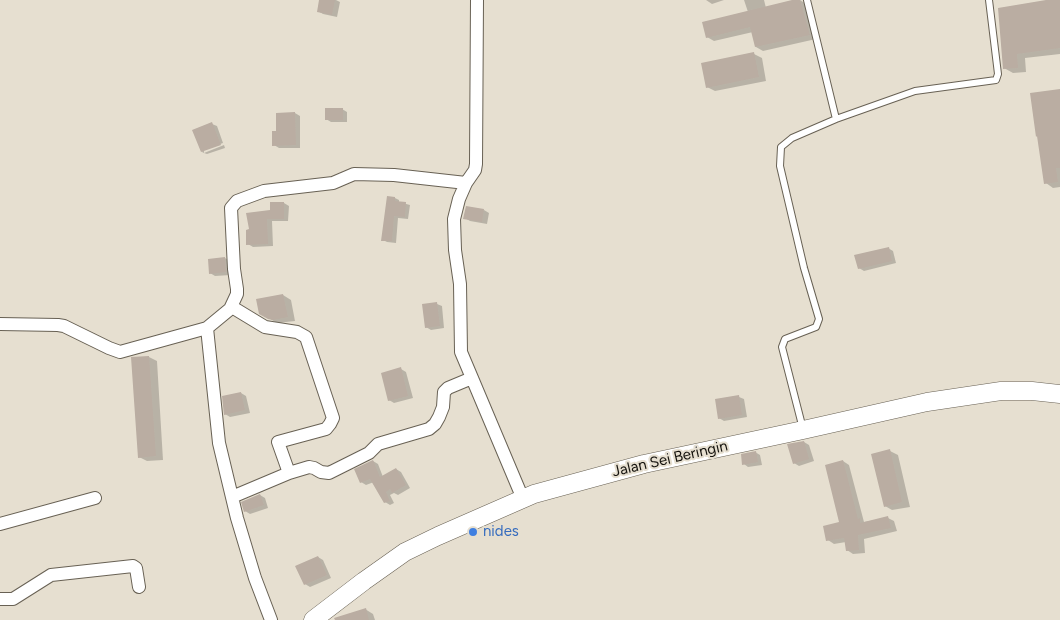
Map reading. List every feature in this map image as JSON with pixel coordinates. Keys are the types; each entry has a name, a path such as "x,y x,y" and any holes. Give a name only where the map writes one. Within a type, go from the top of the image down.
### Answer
{"street":[{"path":"477,0 476,164 475,170 466,183 459,199 454,219 455,250 460,284 461,352 523,499"},
{"path":"0,324 58,324 120,352 206,328 232,307 238,289 234,269 231,208 237,201 264,191 333,183 354,174 394,175 466,183"},
{"path":"232,307 264,327 297,332 306,337 333,418 326,429 278,442 289,473"},
{"path":"206,328 219,443 255,578 271,620"},
{"path":"232,497 289,473 309,467 329,473 369,453 378,444 429,429 439,417 443,407 444,392 448,388 472,378"},
{"name":"Jalan Sei Beringin","path":"313,620 405,552 523,499 590,478 644,464 970,394 1032,391 1060,394"},
{"path":"0,524 95,498"},
{"path":"0,599 13,599 51,575 133,566 136,568 139,587"}],"lane":[{"path":"807,0 836,119"},
{"path":"803,430 782,347 785,339 816,328 819,320 804,268 780,166 780,152 784,143 792,138 836,119 915,92 996,80 998,74 989,0"}],"building":[{"path":"319,0 335,0 332,15 317,12"},
{"path":"792,0 800,0 810,35 755,47 750,27 706,38 702,22"},
{"path":"1046,0 1060,0 1060,48 1017,54 1018,68 1003,69 998,8"},
{"path":"754,52 759,77 706,88 701,63"},
{"path":"1060,89 1060,168 1056,168 1058,182 1044,184 1030,93"},
{"path":"325,108 343,108 343,120 325,120"},
{"path":"295,112 296,145 272,146 272,131 276,131 276,113"},
{"path":"212,122 221,145 201,152 192,130"},
{"path":"387,196 395,197 395,201 406,202 405,217 394,216 392,241 381,241"},
{"path":"270,202 284,202 284,219 267,219 268,244 246,245 246,230 249,229 246,213 270,210"},
{"path":"466,206 484,209 482,222 463,219"},
{"path":"889,247 892,261 858,269 854,255"},
{"path":"225,257 226,272 209,274 208,259"},
{"path":"283,294 288,317 273,320 259,314 256,299"},
{"path":"437,302 440,326 425,328 422,304"},
{"path":"149,356 156,456 138,458 131,357"},
{"path":"401,367 408,396 388,401 381,373"},
{"path":"241,392 245,410 224,415 222,396"},
{"path":"739,395 742,415 718,419 715,399"},
{"path":"804,441 809,459 793,464 787,444"},
{"path":"890,449 902,502 884,507 871,454"},
{"path":"756,451 758,462 742,465 741,454"},
{"path":"373,460 380,477 396,468 406,485 392,493 390,489 386,492 390,501 384,503 370,479 360,483 354,469"},
{"path":"843,460 860,523 888,516 891,528 858,535 859,550 846,551 844,538 826,541 823,526 839,522 825,465"},
{"path":"260,494 264,505 244,512 241,502"},
{"path":"318,556 327,575 304,585 295,566"},
{"path":"366,608 369,620 335,620 334,618"}],"place":[{"name":"nides","path":"473,532"}]}
